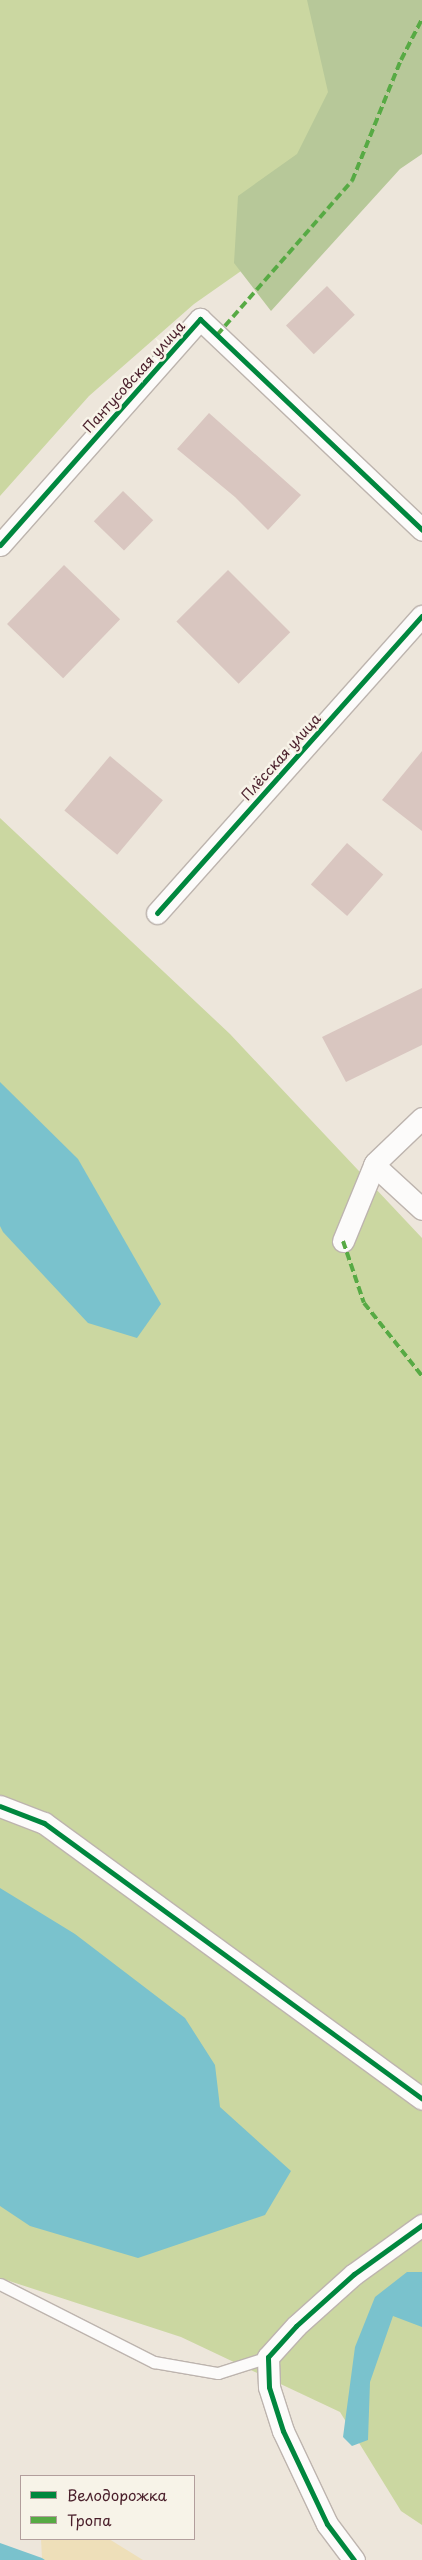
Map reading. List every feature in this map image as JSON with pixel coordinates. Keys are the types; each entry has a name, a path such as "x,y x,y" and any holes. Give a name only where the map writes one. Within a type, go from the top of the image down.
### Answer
{"street":[{"name":"Пантусовская улица","path":"0,545 200,319 422,530"},
{"name":"Плёсская улица","path":"157,914 422,616"},
{"path":"343,1241 374,1165 422,1118"},
{"path":"374,1165 422,1209"},
{"path":"0,1806 44,1823 422,2099"},
{"path":"354,2560 327,2524 283,2430 269,2387 268,2356 296,2326 354,2274 422,2225"}],"lane":[{"path":"0,2284 154,2362 218,2374 268,2356"}],"green space":[{"path":"0,0 422,0 422,144 194,304 89,396 0,496"},
{"path":"307,0 422,0 422,154 400,169 271,311 234,263 238,196 297,154 328,92"},
{"path":"0,818 230,1034 422,1238 422,2525 401,2511 340,2412 181,2337 0,2278"}],"sand":[{"path":"41,2540 111,2540 143,2560 45,2560 42,2558"}],"water":[{"path":"0,1082 78,1159 161,1304 137,1338 88,1323 3,1232 0,1226"},
{"path":"0,1888 75,1934 185,2018 215,2065 220,2107 291,2171 265,2215 138,2258 30,2226 0,2206"},
{"path":"407,2272 422,2272 422,2327 393,2316 370,2382 368,2440 352,2446 343,2437 355,2347 375,2297"},
{"path":"0,2543 42,2558 45,2560 0,2560"}],"building":[{"path":"327,286 355,315 314,354 286,326"},
{"path":"209,413 301,495 268,530 235,497 177,449"},
{"path":"123,491 153,520 124,550 94,521"},
{"path":"64,565 120,619 63,678 7,624"},
{"path":"228,570 290,632 239,684 176,622"},
{"path":"422,751 422,831 382,800"},
{"path":"110,756 163,800 117,855 64,810"},
{"path":"347,843 383,874 347,916 311,885"},
{"path":"422,988 422,1045 346,1082 322,1037"}],"marked path":[{"path":"217,335 352,181 401,60 422,19"},
{"path":"343,1241 364,1303 422,1376"}],"cycle path":[{"path":"0,545 200,319 422,530"},
{"path":"157,913 422,616"},
{"path":"0,1806 44,1823 422,2099"},
{"path":"354,2560 327,2524 283,2431 269,2387 268,2357 296,2326 354,2274 422,2225"}]}
